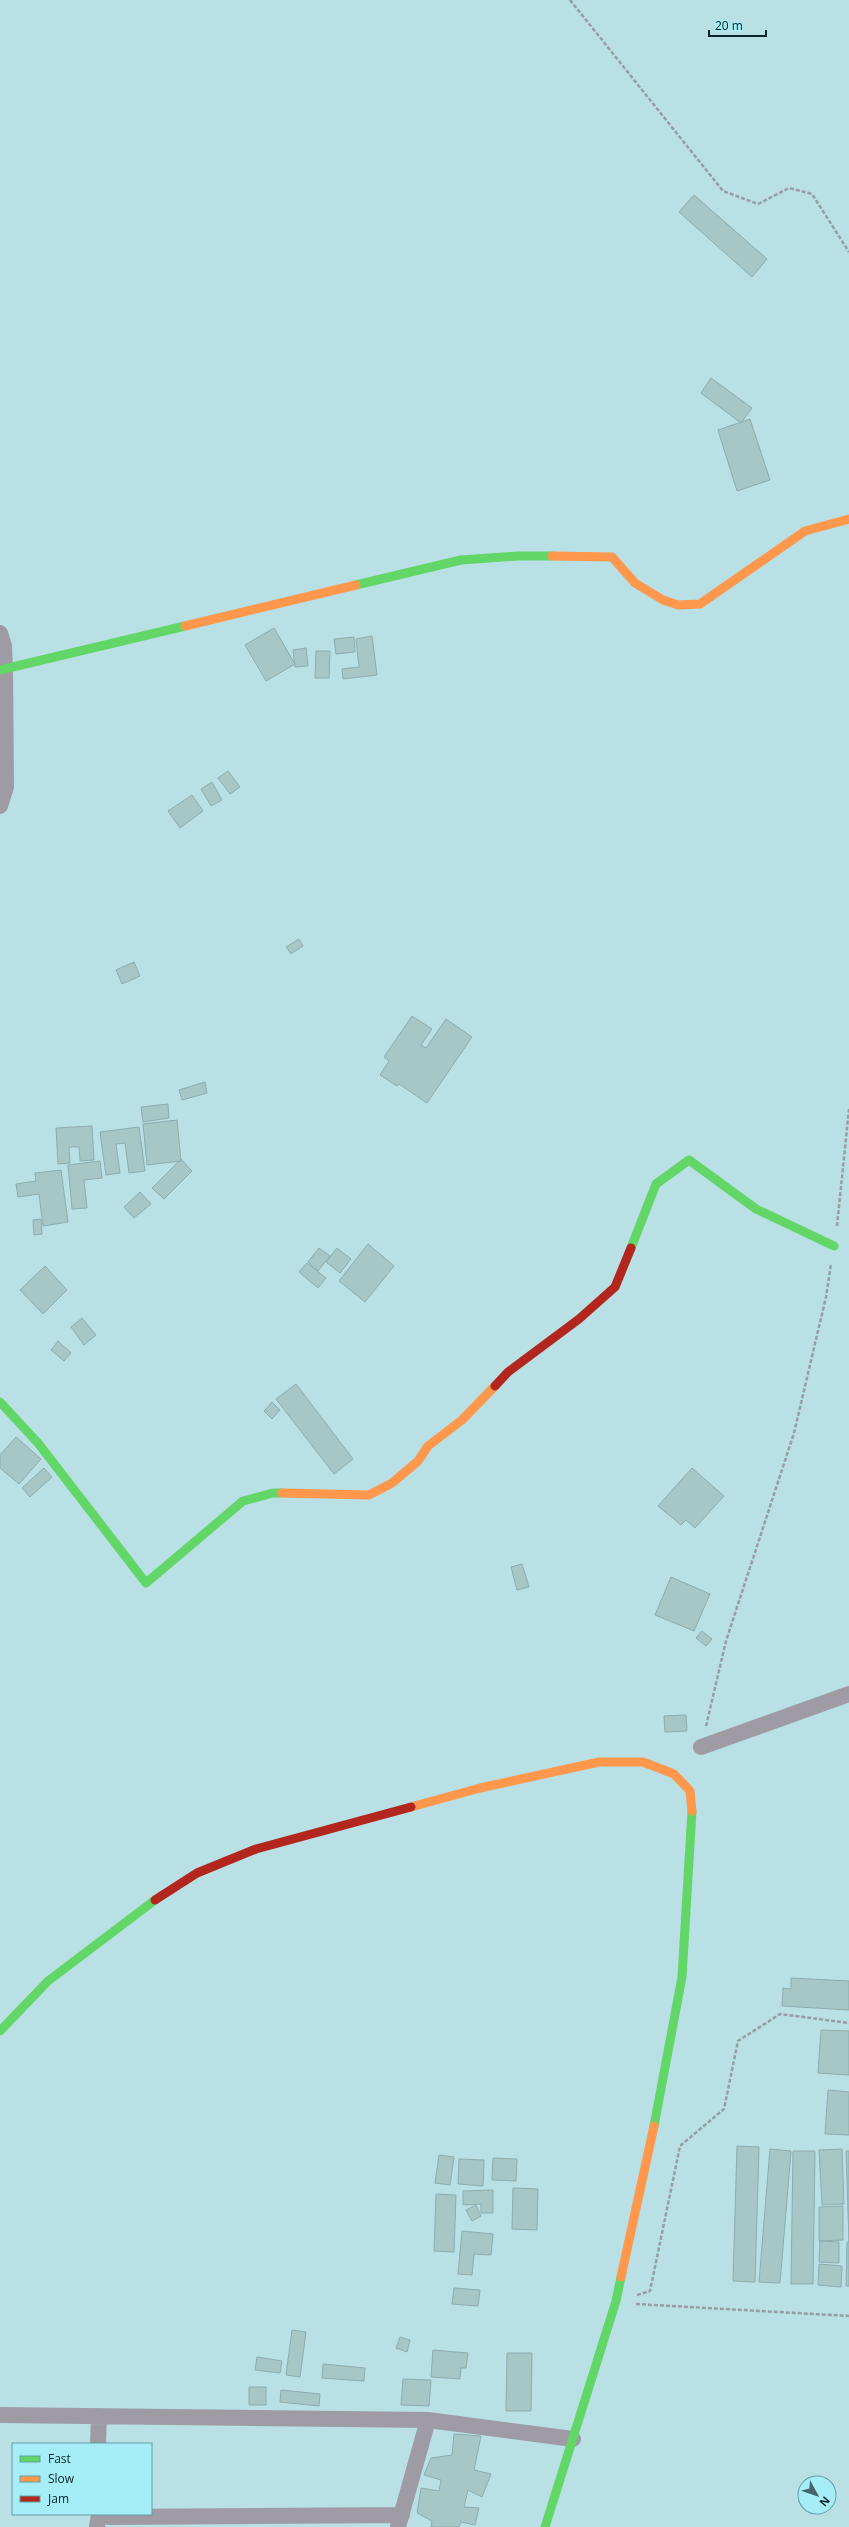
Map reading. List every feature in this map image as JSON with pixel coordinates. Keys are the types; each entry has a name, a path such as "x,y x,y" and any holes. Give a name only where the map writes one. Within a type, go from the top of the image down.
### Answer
{"street":[{"path":"2,669 461,560 516,556 612,558 635,584 663,600 678,605 700,604 805,531 849,519"},
{"path":"0,633 4,646 2,669 6,787 0,806"},
{"path":"0,1402 38,1443 146,1584 243,1501 273,1493 369,1495 392,1483 418,1460 428,1446 462,1420 508,1372 579,1319 615,1287 656,1184 689,1160 756,1210 834,1246"},
{"path":"701,1747 849,1694"},
{"path":"0,2031 48,1981 156,1899 197,1873 256,1849 480,1788 599,1762 644,1762 674,1774 690,1791 693,1818 682,1977 666,2070 616,2301 545,2527"},
{"path":"0,2415 428,2420 573,2439"},
{"path":"98,2443 99,2416"},
{"path":"107,2515 109,2517 400,2521 428,2420"},
{"path":"98,2527 99,2515"}],"path":[{"path":"570,0 723,191 758,204 789,188 812,194 849,252"},
{"path":"701,1747 726,1641 794,1433 826,1297 842,1189 849,1109"},
{"path":"616,2301 650,2291 680,2146 724,2109 738,2041 780,2014 849,2023"},
{"path":"616,2301 647,2306 849,2316"}],"building":[{"path":"694,195 767,259 752,277 679,212"},
{"path":"711,378 752,408 741,423 701,393"},
{"path":"750,419 770,480 737,491 718,430"},
{"path":"274,628 295,664 266,681 245,645"},
{"path":"372,636 377,675 343,679 342,669 359,667 356,639"},
{"path":"354,637 355,652 336,654 334,639"},
{"path":"306,648 308,666 295,667 293,650"},
{"path":"316,651 330,651 329,678 315,678"},
{"path":"228,771 240,787 230,794 218,778"},
{"path":"212,782 222,800 211,806 201,789"},
{"path":"192,795 203,811 180,828 168,811"},
{"path":"299,939 303,946 291,954 286,947"},
{"path":"134,962 140,976 122,984 116,970"},
{"path":"412,1016 432,1029 421,1045 426,1048 446,1019 472,1037 427,1103 399,1084 397,1086 380,1075 389,1061 384,1057"},
{"path":"205,1082 207,1093 182,1100 179,1090"},
{"path":"168,1104 169,1118 143,1122 141,1107"},
{"path":"177,1120 181,1161 147,1165 143,1124"},
{"path":"92,1126 94,1160 80,1161 79,1147 69,1147 70,1163 58,1164 56,1128"},
{"path":"139,1127 145,1171 129,1173 125,1143 116,1144 120,1173 106,1175 100,1132"},
{"path":"181,1159 192,1171 164,1199 152,1188"},
{"path":"100,1161 102,1178 84,1180 87,1208 72,1209 68,1165"},
{"path":"61,1170 68,1222 43,1226 39,1194 18,1197 16,1184 36,1181 35,1173"},
{"path":"140,1192 151,1204 134,1218 124,1207"},
{"path":"41,1219 42,1234 34,1235 33,1220"},
{"path":"368,1244 394,1266 365,1302 339,1281"},
{"path":"319,1248 330,1256 318,1271 308,1262"},
{"path":"337,1248 351,1259 340,1273 326,1262"},
{"path":"307,1263 326,1278 318,1288 299,1272"},
{"path":"45,1266 67,1290 43,1314 20,1290"},
{"path":"82,1318 96,1335 84,1345 71,1327"},
{"path":"58,1341 71,1353 64,1361 51,1350"},
{"path":"296,1384 353,1459 334,1474 276,1399"},
{"path":"272,1402 280,1410 272,1419 264,1411"},
{"path":"16,1437 41,1459 19,1484 0,1468 0,1455"},
{"path":"44,1468 52,1477 30,1497 22,1488"},
{"path":"692,1468 724,1496 695,1528 686,1520 681,1525 658,1506"},
{"path":"522,1564 529,1587 517,1590 511,1567"},
{"path":"671,1577 710,1594 694,1631 655,1615"},
{"path":"702,1631 712,1639 706,1646 696,1638"},
{"path":"686,1715 687,1731 665,1732 664,1716"},
{"path":"791,1978 849,1981 849,2010 782,2006 783,1988 791,1989"},
{"path":"821,2030 849,2031 849,2075 818,2073"},
{"path":"828,2090 849,2092 849,2135 825,2134"},
{"path":"737,2146 759,2147 755,2282 733,2281"},
{"path":"770,2149 791,2151 780,2283 759,2282"},
{"path":"842,2149 844,2204 822,2205 819,2150"},
{"path":"793,2151 815,2151 813,2284 791,2284"},
{"path":"846,2151 849,2151 849,2242"},
{"path":"439,2155 454,2157 450,2185 435,2183"},
{"path":"493,2158 517,2159 516,2181 492,2180"},
{"path":"459,2159 484,2160 483,2186 458,2184"},
{"path":"513,2188 538,2189 537,2230 512,2229"},
{"path":"493,2190 493,2213 481,2213 481,2204 463,2205 463,2191"},
{"path":"436,2194 456,2195 454,2252 434,2251"},
{"path":"476,2205 481,2216 472,2221 466,2210"},
{"path":"843,2206 843,2240 819,2241 819,2207"},
{"path":"462,2231 493,2234 491,2255 474,2254 472,2275 458,2274"},
{"path":"820,2241 839,2242 839,2263 819,2262"},
{"path":"847,2242 849,2242 849,2286 846,2286"},
{"path":"819,2264 842,2266 841,2287 818,2285"},
{"path":"454,2288 480,2290 478,2306 452,2304"},
{"path":"292,2330 306,2332 300,2377 286,2375"},
{"path":"400,2337 410,2340 407,2352 396,2348"},
{"path":"433,2350 468,2353 466,2368 461,2368 460,2379 431,2377"},
{"path":"507,2353 532,2353 531,2411 506,2411"},
{"path":"257,2357 282,2361 280,2373 255,2370"},
{"path":"323,2364 365,2368 364,2381 322,2378"},
{"path":"403,2379 431,2380 429,2406 401,2405"},
{"path":"249,2387 266,2387 266,2405 249,2405"},
{"path":"281,2390 320,2394 319,2406 280,2402"},
{"path":"454,2434 481,2436 474,2470 491,2474 482,2497 468,2490 464,2507 479,2508 475,2525 461,2522 459,2527 431,2527 432,2521 417,2513 421,2488 439,2491 441,2480 424,2475 431,2458 452,2455"}],"traffic: fast":[{"path":"356,585 461,560 517,556 552,556"},
{"path":"0,670 185,626"},
{"path":"631,1248 656,1184 689,1160 756,1209 834,1246"},
{"path":"0,1402 38,1443 146,1583 243,1501 273,1493 282,1493"},
{"path":"654,2126 682,1977 692,1811"},
{"path":"0,2031 48,1981 155,1900"},
{"path":"545,2527 616,2301 621,2277"}],"traffic: slow":[{"path":"552,556 612,557 635,583 663,600 678,605 700,604 805,531 849,519"},
{"path":"185,626 356,585"},
{"path":"282,1493 369,1495 392,1483 418,1461 428,1446 462,1420 495,1386"},
{"path":"411,1807 480,1788 599,1762 643,1762 674,1774 690,1791 692,1811"},
{"path":"621,2277 654,2126"}],"traffic: jam":[{"path":"495,1386 508,1372 579,1319 615,1287 631,1248"},
{"path":"155,1900 197,1873 256,1849 411,1807"}]}
